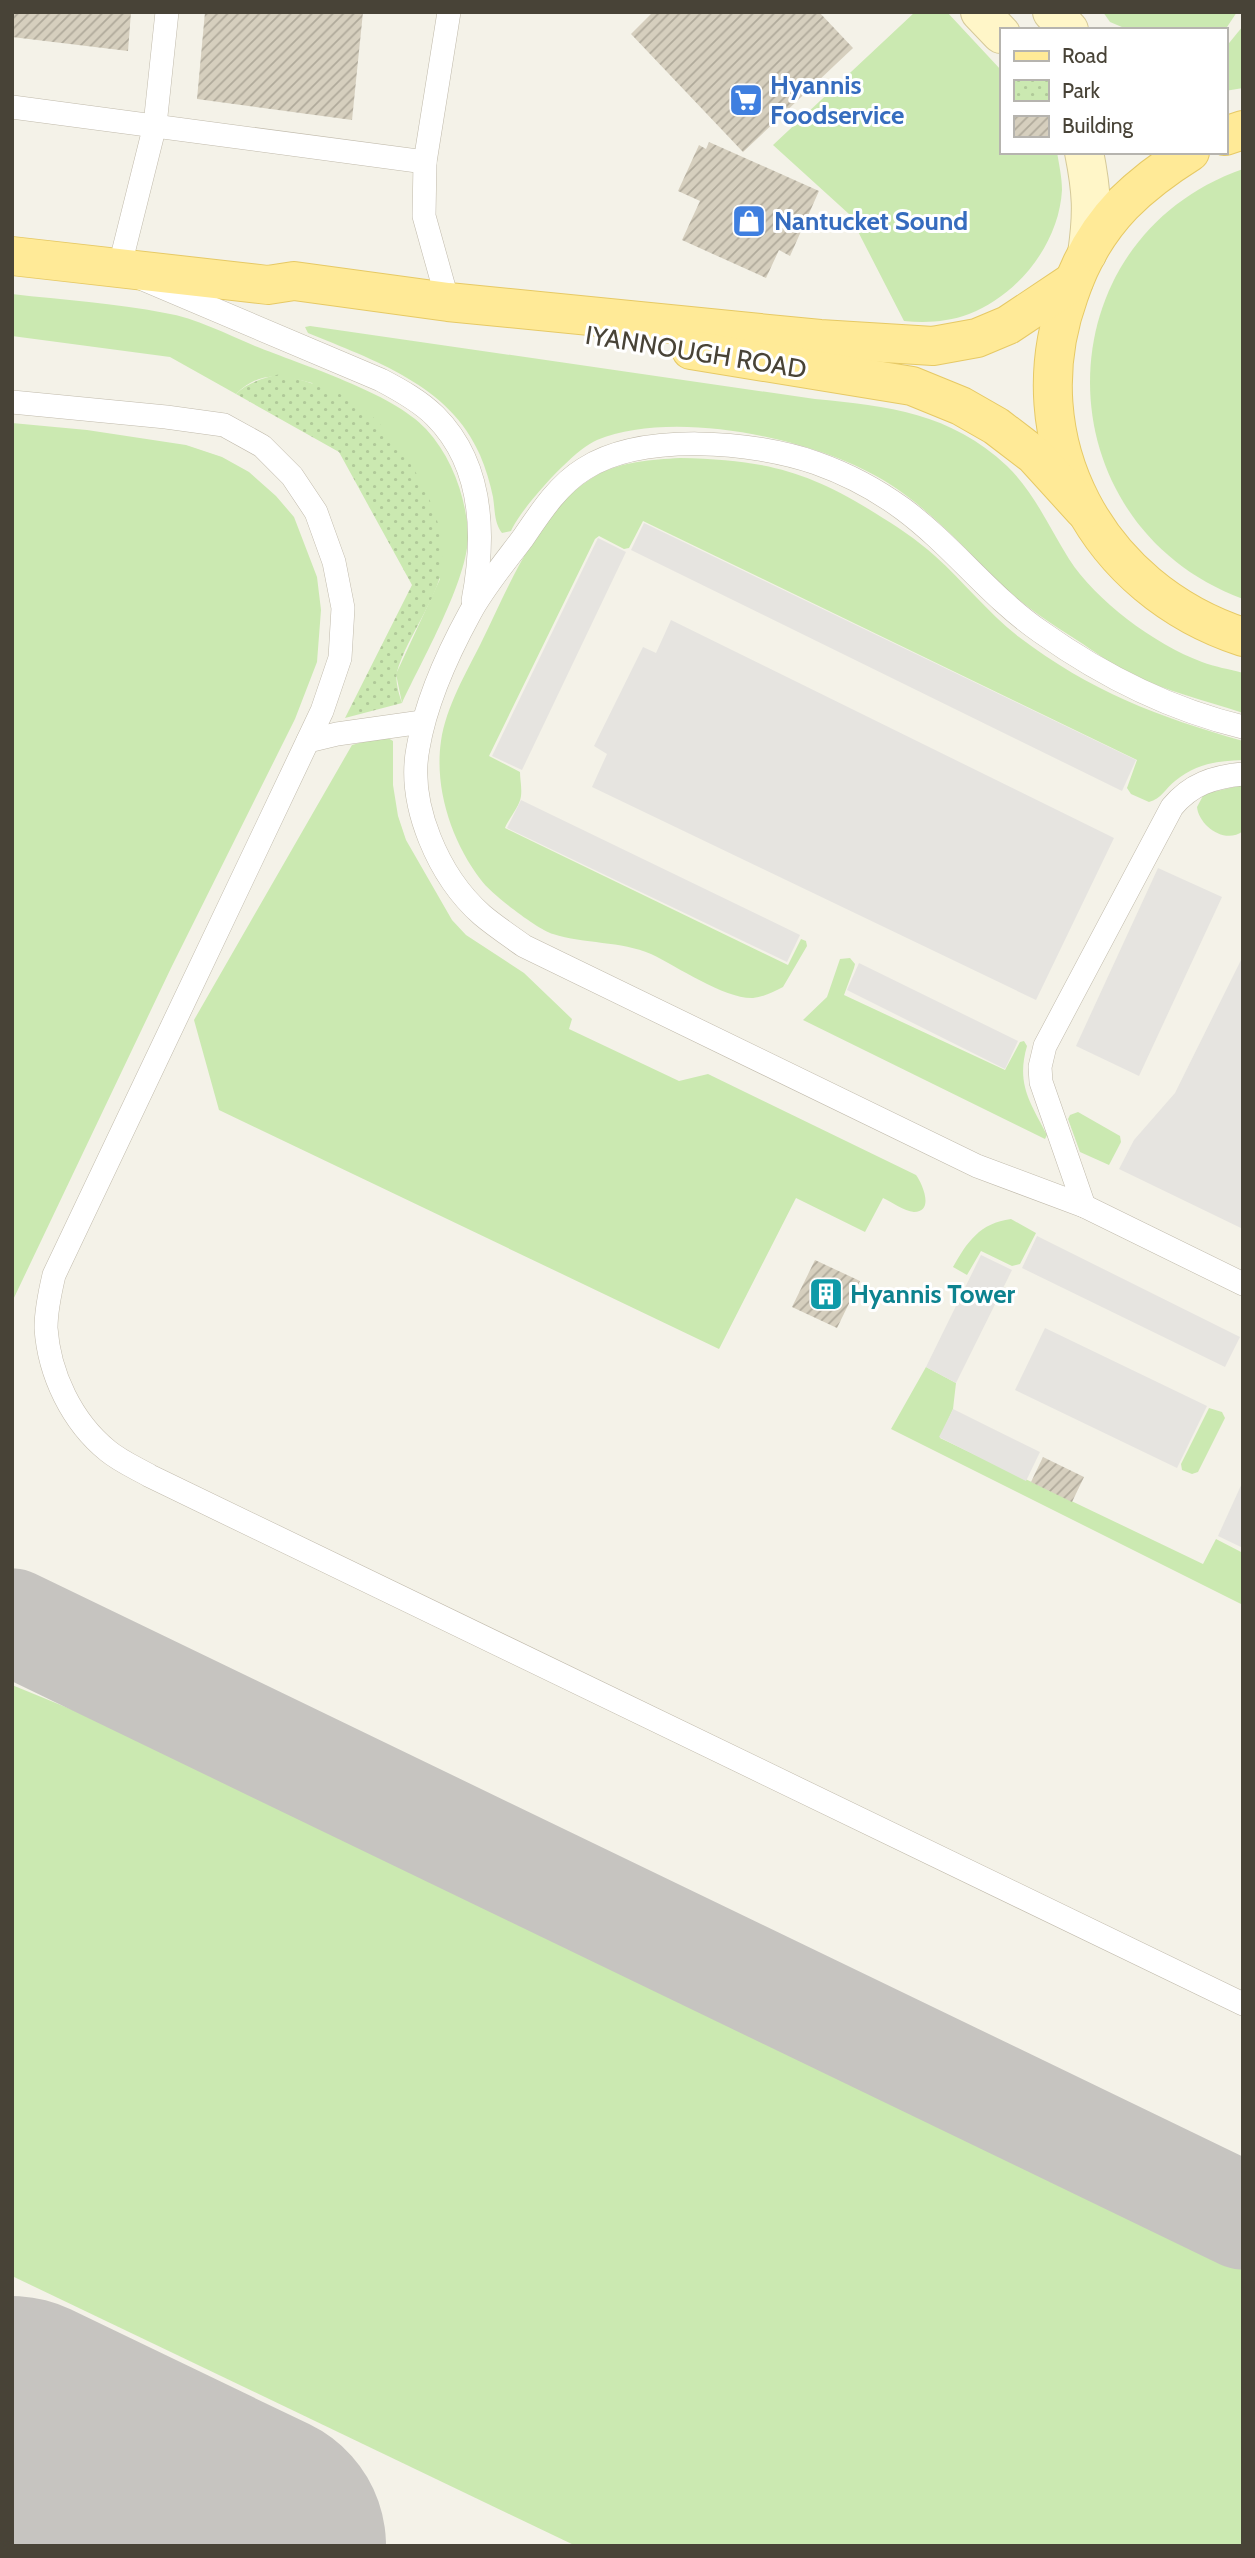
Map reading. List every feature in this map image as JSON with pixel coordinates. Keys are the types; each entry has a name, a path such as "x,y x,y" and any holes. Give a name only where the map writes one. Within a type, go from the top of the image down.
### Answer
{"main road":[{"path":"980,12 1000,33"},
{"path":"1052,12 1067,28"},
{"path":"1084,154 1093,216 1080,267 1056,337 1053,396 1062,454 1084,510 1118,558 1162,598 1213,626 1243,637"},
{"path":"1080,267 1121,206 1158,173 1187,154"},
{"name":"IYANNOUGH ROAD","path":"12,256 268,285 294,281 448,302 807,338 933,346 977,338 1008,325 1080,267"},
{"name":"IYANNOUGH ROAD","path":"268,285 289,295 659,344 912,386 961,406 996,426 1034,455 1084,510"}],"lane":[{"path":"167,12 155,125 120,268 381,380 405,393 437,418 465,462 480,517 480,566 471,611"},
{"path":"448,302 424,216 425,162 449,12"},
{"path":"12,107 425,162"},
{"path":"12,402 224,425 262,446 292,476 316,512 334,562 343,608 340,658 323,711 54,1275 48,1300 46,1328 54,1373 65,1397 91,1436 110,1453 150,1476 1243,2004"},
{"path":"1243,727 1208,718 1162,701 1098,669 1020,617 934,533 859,481 816,463 752,449 700,444 639,449 594,463 580,471 552,498 471,611 426,708 416,756 421,809 443,865 466,898 482,915 524,946 977,1166 1084,1206 1243,1284"},
{"path":"308,741 337,734 422,722"},
{"path":"1084,1206 1041,1082 1040,1067 1045,1046 1172,807 1183,793 1200,784 1243,774"}],"green space":[{"path":"915,12 947,12 1000,69 1000,154 1057,154 1062,185 1059,210 1053,229 1033,265 1004,294 969,314 953,319 904,321 849,214 773,145"},
{"path":"1103,12 1237,12 1226,28 1124,28 1110,22"},
{"path":"1243,26 1243,88 1227,91 1227,46"},
{"path":"1243,169 1243,599 1176,562 1129,510 1100,449 1090,383 1099,317 1128,256 1176,205"},
{"path":"12,294 127,307 188,319 370,392 411,416 426,429 443,451 460,490 468,531 467,549 444,617 402,703 396,674 440,579 312,383 272,376 254,381 236,394 170,357 12,336"},
{"path":"305,327 868,405 893,409 941,423 986,448 1017,476 1080,575 1128,620 1184,654 1207,664 1243,673 1243,713 1159,686 1114,665 1021,601 934,518 888,483 859,467 786,442 746,433 666,427 629,431 597,440 562,467 525,508 511,531 502,533 496,520 491,486 480,455 467,431 450,410 407,378 308,333"},
{"path":"280,374 342,395 376,419 408,460 433,509 441,534 443,558 435,591 397,672 402,703 345,718 412,585 339,452 236,394 251,383"},
{"path":"12,423 87,430 186,445 222,457 249,472 276,496 294,517 317,577 321,610 317,662 295,719 171,968 12,1302"},
{"path":"680,458 735,461 782,470 827,486 850,498 921,544 1008,628 1046,656 1072,673 1153,712 1243,741 1243,760 1199,767 1175,781 1149,802 1131,794 1127,788 1137,760 643,521 629,548 624,549 599,536 595,539 489,756 520,772 520,800 505,828 788,965 801,939 806,941 807,946 783,987 753,998 716,988 639,950 546,931 486,886 471,865 454,832 440,778 441,741 447,716 515,573 558,507 577,489 607,470 637,462"},
{"path":"378,738 393,741 393,785 398,816 406,840 452,920 466,935 524,973 572,1019 569,1029 679,1081 708,1074 916,1175 925,1196 924,1207 914,1212 883,1198 865,1232 796,1198 719,1349 219,1110 194,1020 352,745"},
{"path":"1243,785 1243,831 1228,836 1208,827 1202,821 1197,807 1204,794"},
{"path":"850,958 855,964 844,995 1005,1070 1020,1042 1024,1041 1027,1046 1023,1071 1026,1092 1047,1135 1045,1139 803,1020 827,997 840,959"},
{"path":"1078,1112 1120,1136 1121,1142 1109,1165 1080,1152 1068,1119 1070,1115"},
{"path":"1011,1219 1036,1233 1020,1264 1012,1266 981,1251 967,1275 953,1267 983,1229"},
{"path":"926,1367 956,1383 953,1409 940,1438 1203,1564 1216,1539 1243,1553 1243,1605 891,1429"},
{"path":"1209,1408 1222,1412 1225,1418 1198,1472 1192,1474 1182,1470 1181,1464"},
{"path":"12,1685 185,1756 1243,2270 1243,2546 576,2546 12,2276"}],"shaded area":[{"path":"644,523 1136,760 1122,791 631,550"},
{"path":"598,538 626,552 522,770 492,756"},
{"path":"671,620 1114,838 1036,1000 592,787 607,754 594,746 643,647 656,653"},
{"path":"521,800 800,935 787,962 507,828"},
{"path":"1158,868 1222,897 1139,1076 1076,1046"},
{"path":"1243,956 1243,1229 1119,1169 1134,1140 1175,1093"},
{"path":"859,963 1018,1041 1005,1069 847,990"},
{"path":"1037,1236 1240,1337 1225,1367 1022,1268"},
{"path":"981,1255 1012,1270 956,1383 926,1367"},
{"path":"1045,1328 1207,1406 1177,1468 1015,1390"},
{"path":"953,1409 1040,1452 1026,1481 939,1437"},
{"path":"1243,1481 1243,1548 1218,1536"}],"building":[{"path":"12,12 131,12 128,51 12,37"},
{"path":"205,12 363,12 352,120 197,99"},
{"name":"Hyannis Foodservice","path":"653,12 819,12 853,48 743,152 631,34"},
{"name":"Nantucket Sound","path":"709,142 819,191 790,256 779,250 766,278 682,240 700,201 678,191 699,145 706,149"},
{"name":"Hyannis Tower","path":"815,1260 860,1281 837,1328 792,1307"},
{"path":"1043,1457 1084,1477 1072,1502 1031,1482"}],"taxiway":[{"path":"12,1622 1243,2216"}],"runway":[{"path":"12,2431 251,2546"}],"place":[{"name":"Hyannis Foodservice","path":"746,100"},
{"name":"Nantucket Sound","path":"749,221"},
{"name":"Hyannis Tower","path":"826,1294"}]}
